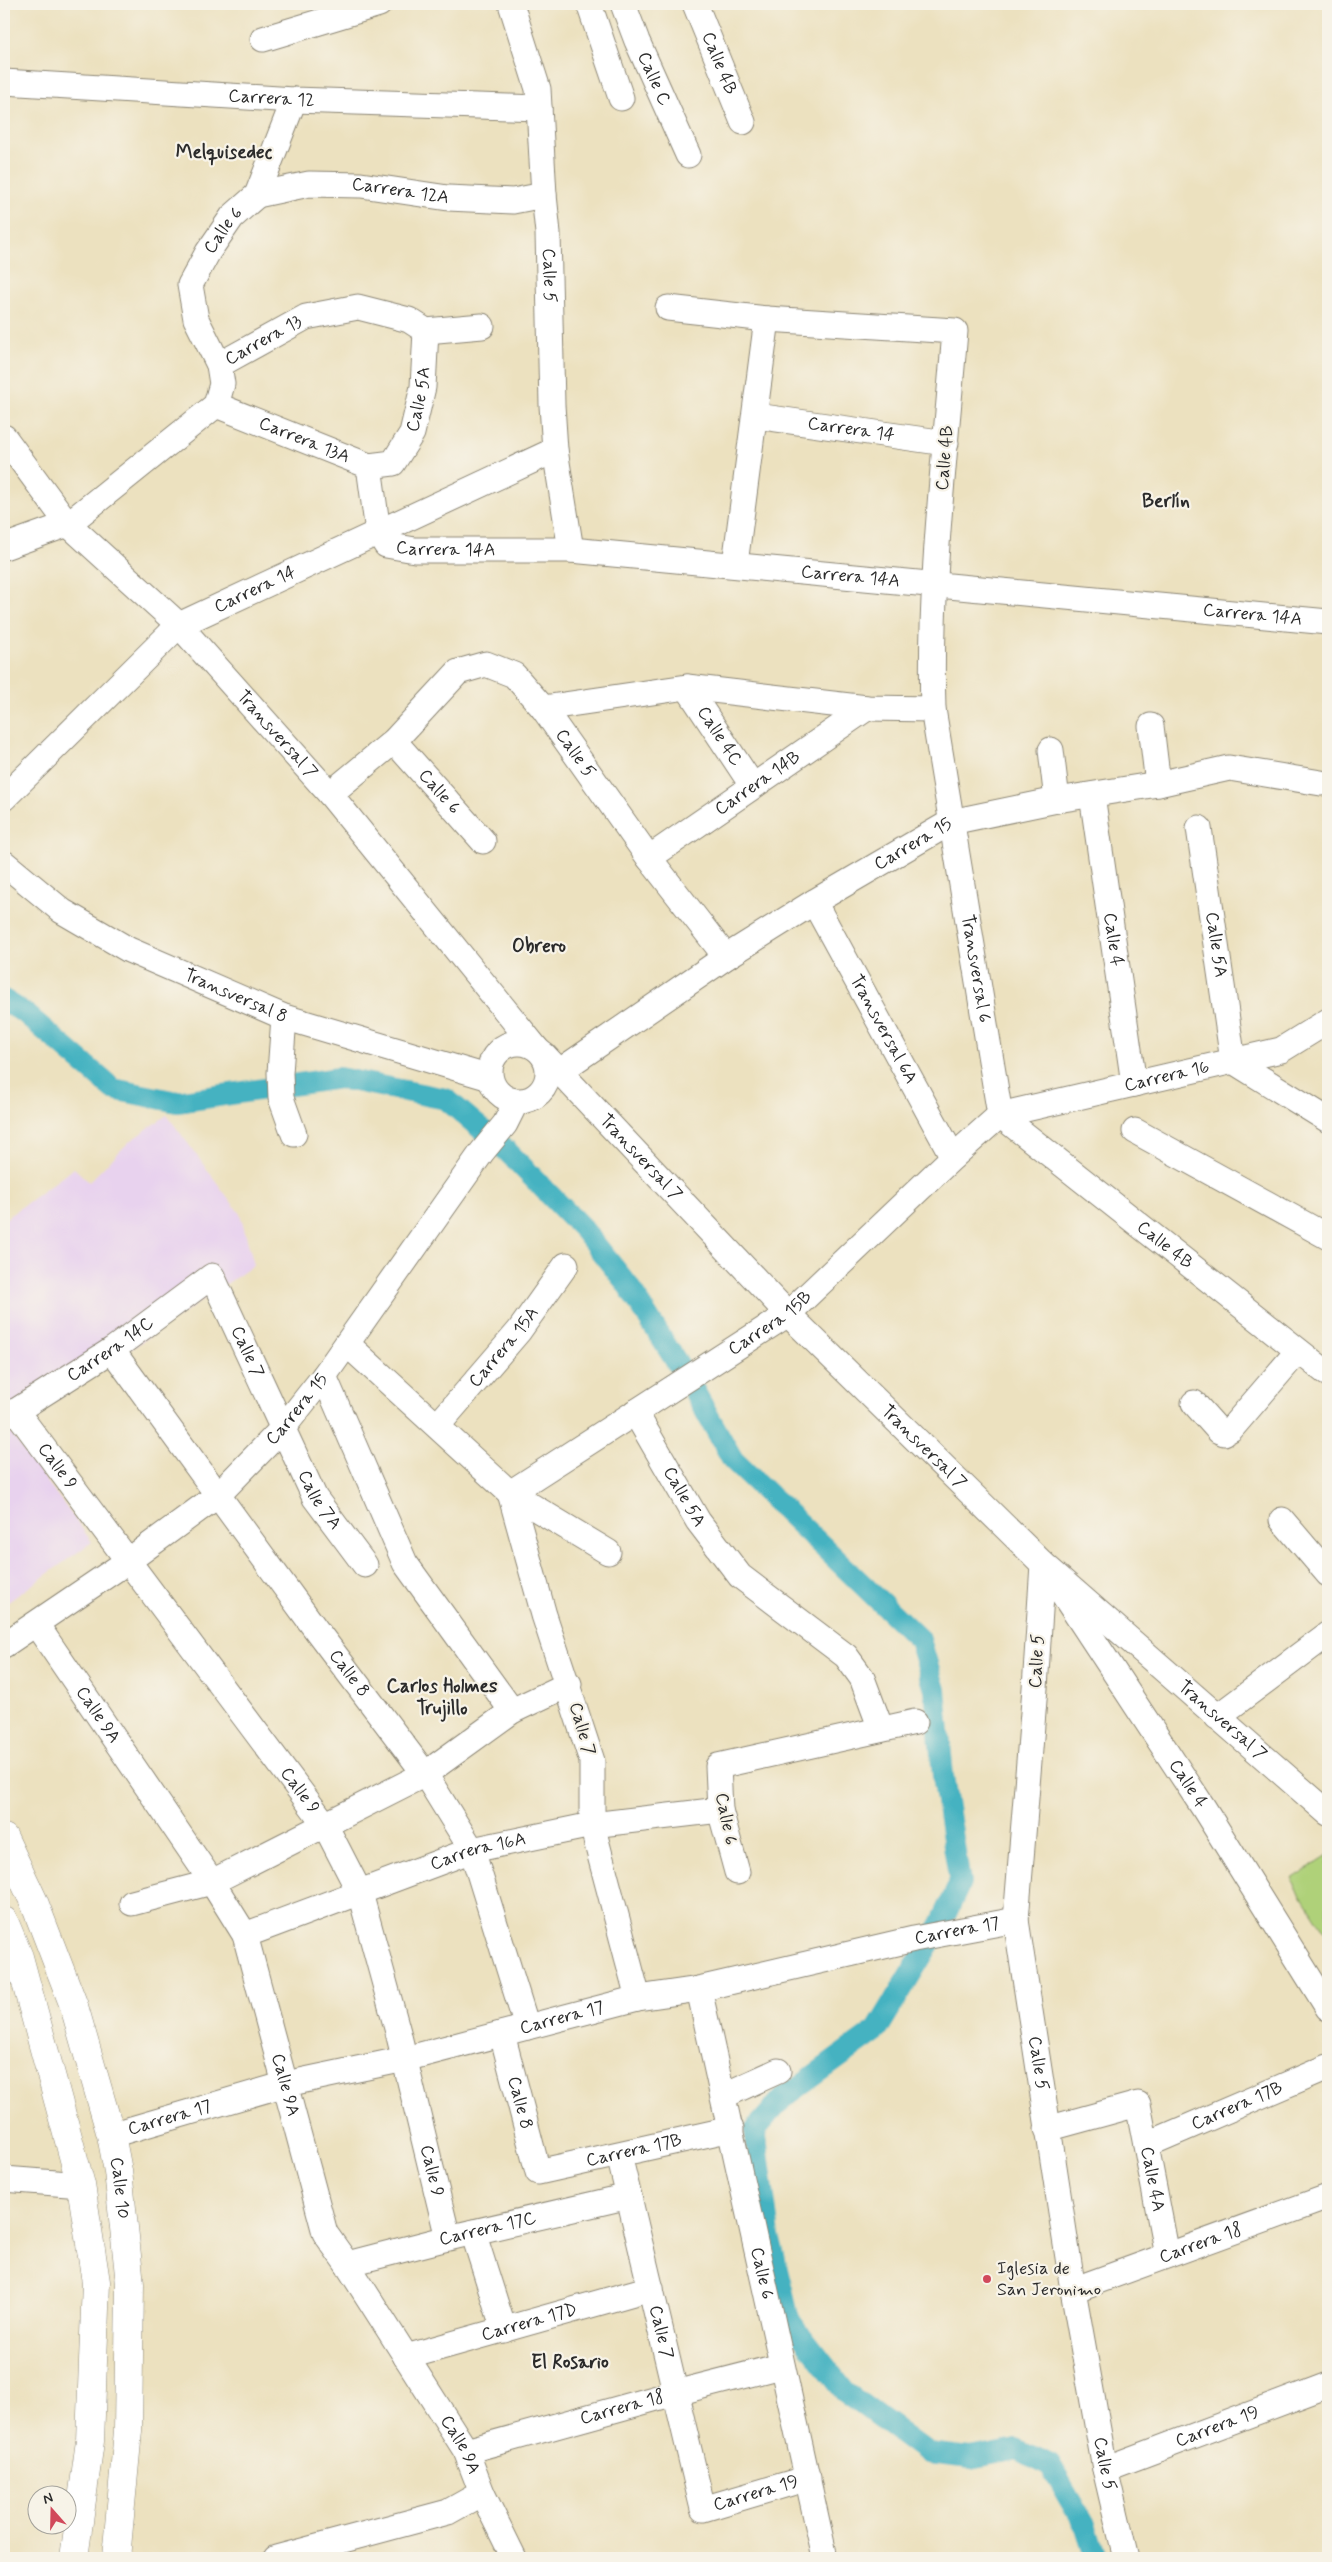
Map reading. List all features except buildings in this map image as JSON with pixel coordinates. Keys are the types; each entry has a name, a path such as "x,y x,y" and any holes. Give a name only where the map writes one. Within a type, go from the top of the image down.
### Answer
{"main road":[{"name":"Calle 10","path":"4,1838 34,1902 74,2006 112,2135 118,2171 130,2284 128,2431 116,2558"},
{"name":"Calle 10","path":"4,1920 19,1957 81,2185 96,2282 90,2441 74,2558"}],"street":[{"path":"263,39 379,4"},
{"name":"Calle 5","path":"510,4 538,89 548,233 552,405 555,450 571,550"},
{"path":"589,4 621,98"},
{"name":"Calle C","path":"623,4 637,41 688,155"},
{"name":"Calle 4B","path":"695,4 743,122"},
{"name":"Carrera 12","path":"4,82 294,100 539,108"},
{"name":"Calle 6","path":"219,365 196,319 190,285 208,252 232,218 258,196 294,100"},
{"name":"Carrera 12A","path":"258,196 309,184 361,185 448,198 513,200 544,195"},
{"name":"Carrera 13","path":"216,405 222,384 219,365 306,316 358,307 409,320 426,331"},
{"path":"668,308 767,319 756,416 735,564"},
{"name":"Calle 4B","path":"767,319 955,331 934,584 931,661 933,709"},
{"path":"426,331 482,326"},
{"name":"Calle 5A","path":"381,465 412,433 424,387 426,331"},
{"path":"4,547 68,524 216,405"},
{"name":"Carrera 13A","path":"216,405 381,465"},
{"name":"Carrera 14","path":"756,416 946,443"},
{"name":"Transversal 7","path":"4,436 68,524 179,625 330,794 546,1058 788,1314 1043,1564 1328,1813"},
{"name":"Carrera 14","path":"4,798 179,625 555,450"},
{"path":"378,532 381,465"},
{"name":"Carrera 14A","path":"378,532 386,545 414,550 571,550 735,564 1328,622"},
{"name":"Calle 5","path":"394,741 458,672 486,664 514,675 543,708 649,858 726,957"},
{"path":"543,708 687,686 867,708 933,709"},
{"name":"Calle 4C","path":"687,686 752,785"},
{"name":"Carrera 14B","path":"649,858 752,785 867,708"},
{"name":"Transversal 6","path":"933,709 1000,1115"},
{"path":"1151,726 1158,784"},
{"path":"330,794 394,741"},
{"name":"Calle 6","path":"394,741 483,841"},
{"path":"1051,750 1057,800"},
{"name":"Carrera 15","path":"546,1058 726,957 814,902 951,822 1057,800 1158,784 1229,768 1321,783"},
{"name":"Calle 4","path":"1092,795 1134,1084"},
{"name":"Calle 5A","path":"1200,828 1233,1061"},
{"name":"Transversal 8","path":"4,863 62,911 129,950 284,1017 490,1078"},
{"name":"Transversal 6A","path":"814,902 953,1157"},
{"path":"284,1017 280,1073 281,1098 294,1134"},
{"name":"Carrera 16","path":"1000,1115 1281,1050 1328,1021"},
{"path":"514,1043 525,1043 546,1058 549,1070 546,1085 533,1099 516,1102 499,1094 490,1078 492,1061 503,1048 514,1043"},
{"path":"1233,1061 1328,1120"},
{"name":"Carrera 15","path":"4,1645 128,1561 218,1495 283,1428 324,1376 482,1152 505,1124 516,1102"},
{"name":"Calle 4B","path":"1000,1115 1328,1374"},
{"name":"Carrera 15B","path":"510,1493 678,1387 788,1314 953,1157 1000,1115"},
{"path":"1135,1131 1328,1237"},
{"name":"Carrera 15A","path":"438,1425 519,1332 566,1265"},
{"name":"Carrera 14C","path":"10,1412 112,1350 212,1276"},
{"name":"Calle 7","path":"212,1276 283,1428"},
{"path":"347,1344 438,1425 510,1493 608,1552"},
{"name":"Calle 8","path":"112,1350 424,1774 472,1850 526,2027"},
{"path":"1194,1403 1219,1431 1224,1432 1231,1429 1298,1351"},
{"path":"324,1376 405,1563 512,1711"},
{"name":"Calle 9","path":"10,1412 128,1561 324,1823 360,1893 404,2059 448,2238"},
{"name":"Calle 5A","path":"636,1412 698,1521 740,1576 846,1656 862,1678 882,1729"},
{"name":"Calle 7A","path":"283,1428 316,1498 366,1565"},
{"name":"Calle 7","path":"510,1493 544,1615 569,1684 592,1761 592,1825 638,1998"},
{"path":"1282,1520 1328,1574"},
{"name":"Calle 5","path":"1043,1564 1036,1688 1016,1920 1073,2290 1105,2469 1126,2558"},
{"name":"Calle 4","path":"1043,1564 1203,1807 1328,2008"},
{"name":"Calle 9A","path":"36,1624 212,1882 245,1934 325,2234 347,2264 466,2451 482,2493 514,2558"},
{"path":"1218,1717 1328,1634"},
{"path":"132,1904 212,1882 324,1823 424,1774 512,1711 569,1684"},
{"path":"882,1729 915,1722"},
{"name":"Calle 6","path":"737,1872 720,1810 718,1766 882,1729"},
{"name":"Carrera 16A","path":"245,1934 472,1850 592,1825 720,1810"},
{"name":"Carrera 17","path":"112,2135 286,2084 404,2059 638,1998 699,1989 914,1940 948,1935 1016,1920"},
{"name":"Calle 6","path":"699,1989 825,2558"},
{"name":"Calle 8","path":"502,2034 538,2172"},
{"name":"Carrera 17B","path":"1146,2145 1328,2067"},
{"path":"723,2096 778,2071"},
{"name":"Calle 4A","path":"1047,2128 1138,2104 1167,2255"},
{"name":"Carrera 17B","path":"538,2172 731,2129"},
{"name":"Calle 7","path":"619,2155 703,2509"},
{"path":"4,2179 81,2185"},
{"name":"Carrera 17C","path":"347,2264 448,2238 629,2196"},
{"name":"Carrera 18","path":"1073,2290 1328,2197"},
{"path":"473,2232 504,2330"},
{"name":"Carrera 17D","path":"406,2357 650,2288"},
{"name":"Carrera 18","path":"466,2451 675,2393 781,2366"},
{"name":"Carrera 19","path":"1105,2469 1328,2385"},
{"name":"Carrera 19","path":"703,2509 808,2478"},
{"path":"276,2558 448,2512 482,2493"}],"shaded area":[{"path":"167,1115 240,1214 254,1265 10,1432 92,1542 4,1605 4,1220 74,1168 89,1182 130,1141"}],"green space":[{"path":"1328,1855 1328,1937 1291,1879"}],"waterway":[{"path":"4,1000 26,1014 113,1089 177,1102 339,1078 446,1099 506,1150 583,1229 627,1284 688,1380 733,1460 920,1640 935,1690 943,1776 960,1883 941,1924 877,2030 783,2098 755,2130 769,2236 789,2320 845,2392 928,2453 971,2458 1017,2449 1050,2465 1086,2527 1096,2558"}],"place":[{"name":"Iglesia de San Jeronimo","path":"987,2279"}],"district":[{"name":"Melquisedec","path":"224,152"},
{"name":"Berlín","path":"1166,501"},
{"name":"Obrero","path":"539,946"},
{"name":"Carlos Holmes Trujillo","path":"442,1697"},
{"name":"El Rosario","path":"570,2362"}]}
